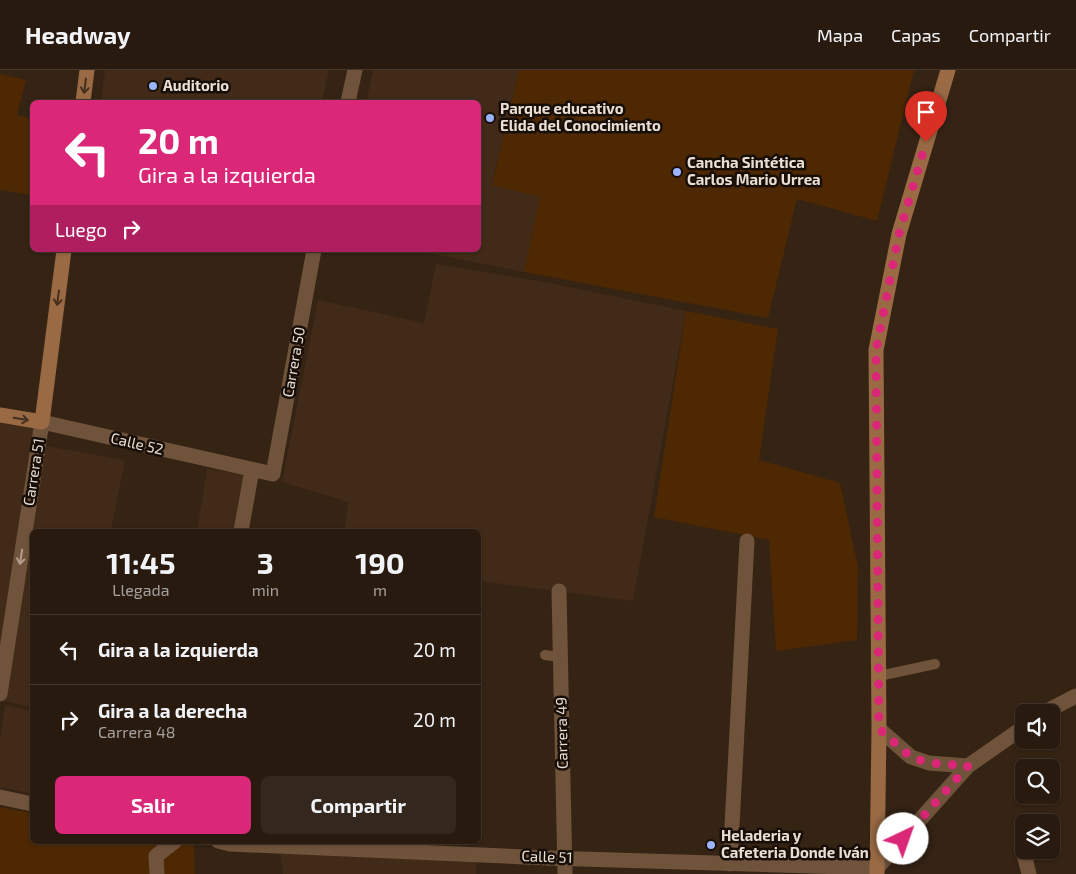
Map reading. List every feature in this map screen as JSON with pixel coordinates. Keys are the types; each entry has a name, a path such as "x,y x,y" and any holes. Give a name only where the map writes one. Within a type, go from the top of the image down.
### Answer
{"street":[{"path":"83,100 87,70"},
{"path":"348,100 356,70"},
{"path":"877,871 879,676 876,350 899,234 948,70"},
{"name":"Carrera 51","path":"0,694 42,422 64,252"},
{"name":"Carrera 50","path":"274,474 314,252"},
{"name":"Calle 52","path":"0,415 42,422 274,474"},
{"path":"241,529 252,470"},
{"path":"730,864 747,541"},
{"name":"Carrera 49","path":"558,591 564,874"},
{"path":"1060,704 1076,696"},
{"path":"879,729 911,757 929,763 968,766"},
{"path":"877,871 968,766 1015,733"},
{"path":"0,798 30,804"},
{"path":"157,874 156,856 171,844"},
{"name":"Calle 51","path":"267,844 877,871"},
{"path":"1025,859 1029,874"}],"lane":[{"path":"544,655 560,656"},
{"path":"879,676 935,664"}],"shaded area":[{"path":"105,70 329,70 322,100 101,100"},
{"name":"Parque educativo Elida del Conocimiento","path":"373,70 519,70 492,184 540,197 524,272 423,252 481,252 481,100 366,100"},
{"name":"Cancha Sintética Carlos Mario Urrea","path":"519,70 914,70 877,221 797,199 768,318 524,272 540,197 492,185"},
{"path":"0,74 26,80 17,115 30,118 30,195 0,190"},
{"path":"436,264 539,281 686,311 633,601 481,581 481,529 344,529 348,502 282,482 318,300 424,323"},
{"path":"686,311 778,329 759,460 840,483 858,566 857,640 776,651 769,540 654,517"},
{"path":"0,422 34,428 0,656"},
{"path":"46,446 125,460 111,529 32,529"},
{"path":"207,469 246,474 235,529 197,529"},
{"path":"30,543 30,707 4,701"},
{"path":"5,705 30,711 30,794 0,787 0,741"},
{"path":"0,807 30,813 30,844 194,844 195,874 0,874"},
{"path":"280,854 477,854 476,874 283,874"}],"place":[{"name":"Auditorio","path":"153,86"},
{"name":"Parque educativo Elida del Conocimiento","path":"490,118"},
{"name":"Cancha Sintética Carlos Mario Urrea","path":"677,172"},
{"name":"Heladeria y Cafeteria Donde Iván","path":"711,845"}],"route":[{"path":"903,839 968,766 929,763 911,757 879,729 876,350 899,234 926,142"}]}
